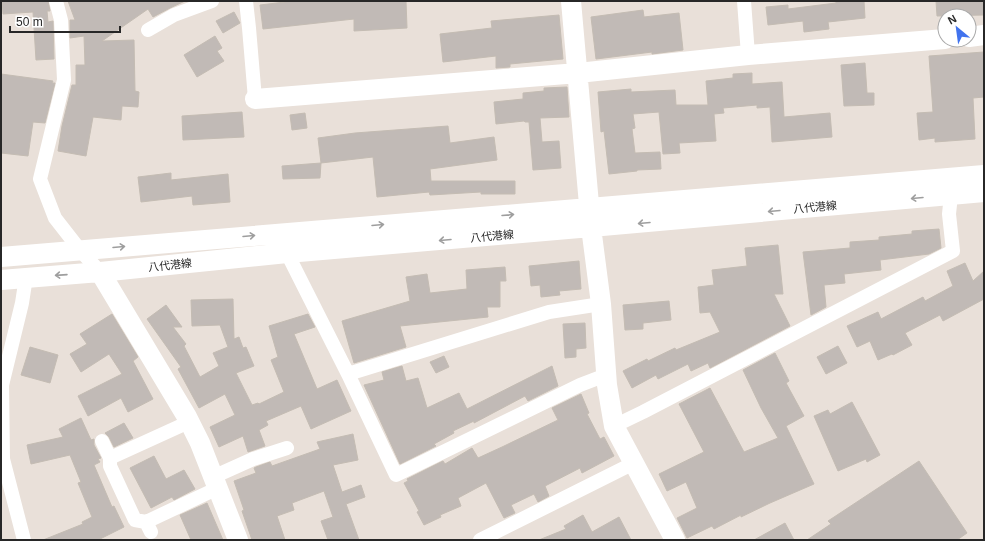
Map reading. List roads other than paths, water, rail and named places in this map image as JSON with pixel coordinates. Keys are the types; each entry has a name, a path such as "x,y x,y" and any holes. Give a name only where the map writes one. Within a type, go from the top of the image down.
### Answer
{"main road":[{"path":"571,1 591,228 601,304 606,375 614,426 675,540"},
{"path":"255,100 578,73 748,55 937,40"},
{"name":"八代港線","path":"1,257 984,175"},
{"name":"八代港線","path":"1,280 100,272 287,253 591,228 984,192"},
{"path":"100,272 200,443 238,540"}],"street":[{"path":"56,1 61,20 64,80 40,179 55,218 80,250 100,272"},
{"path":"148,30 174,15 212,1"},
{"path":"246,1 255,100"},
{"path":"744,1 748,55"},
{"path":"614,426 953,250 949,214 951,195"},
{"path":"287,253 348,374 396,475 580,385 606,375"},
{"path":"24,540 6,488 3,459 2,385 22,303 26,277"},
{"path":"348,374 549,312 601,304"},
{"path":"110,458 189,422"},
{"path":"102,441 110,458 110,466 135,520 148,527 215,482 253,460 287,448"},
{"path":"480,540 634,463"}]}
